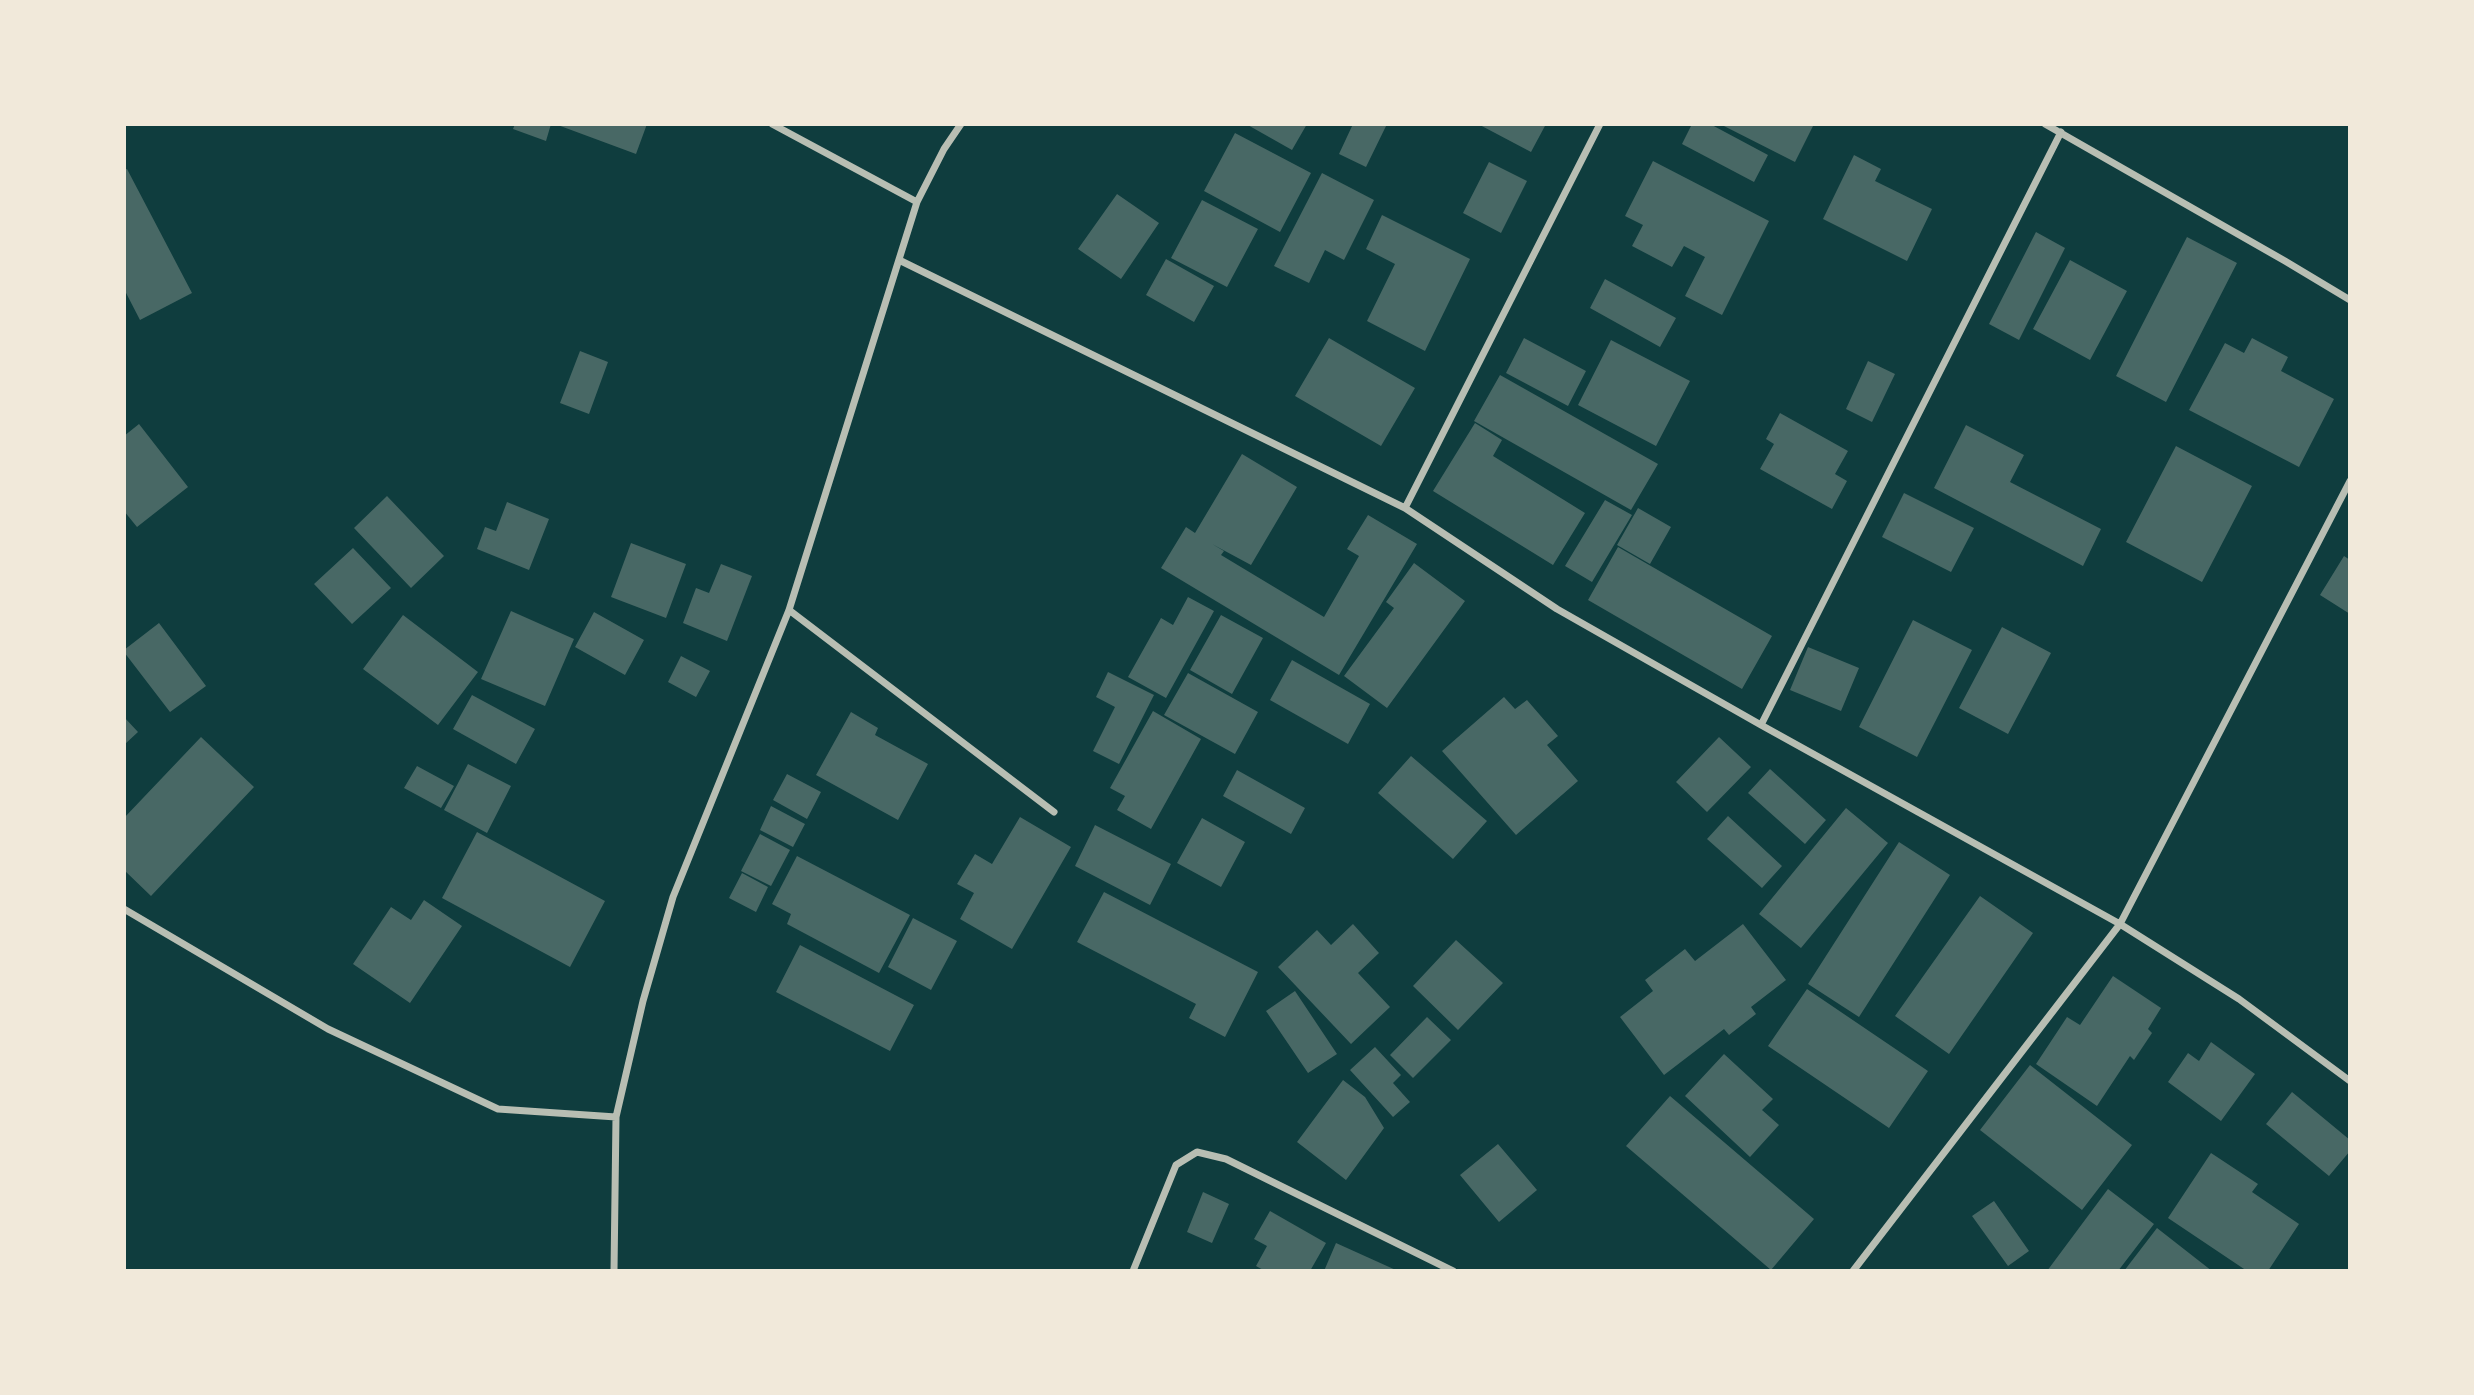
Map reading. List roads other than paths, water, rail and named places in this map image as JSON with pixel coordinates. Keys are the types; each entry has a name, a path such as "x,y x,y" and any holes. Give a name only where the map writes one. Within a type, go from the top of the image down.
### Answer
{"street":[{"path":"772,124 917,202"},
{"path":"614,1271 616,1117 643,1001 673,897 789,610 917,202 944,149 961,124"},
{"path":"1405,508 1600,124"},
{"path":"2045,124 2350,300"},
{"path":"1761,725 2061,132"},
{"path":"899,260 1405,508 1557,609 2120,924 2239,999 2350,1081"},
{"path":"1853,1271 2120,924 2350,481"},
{"path":"789,610 1055,811"},
{"path":"124,909 328,1028 498,1109 616,1117"},
{"path":"1133,1271 1177,1164 1196,1152 1226,1159 1453,1271"}]}
